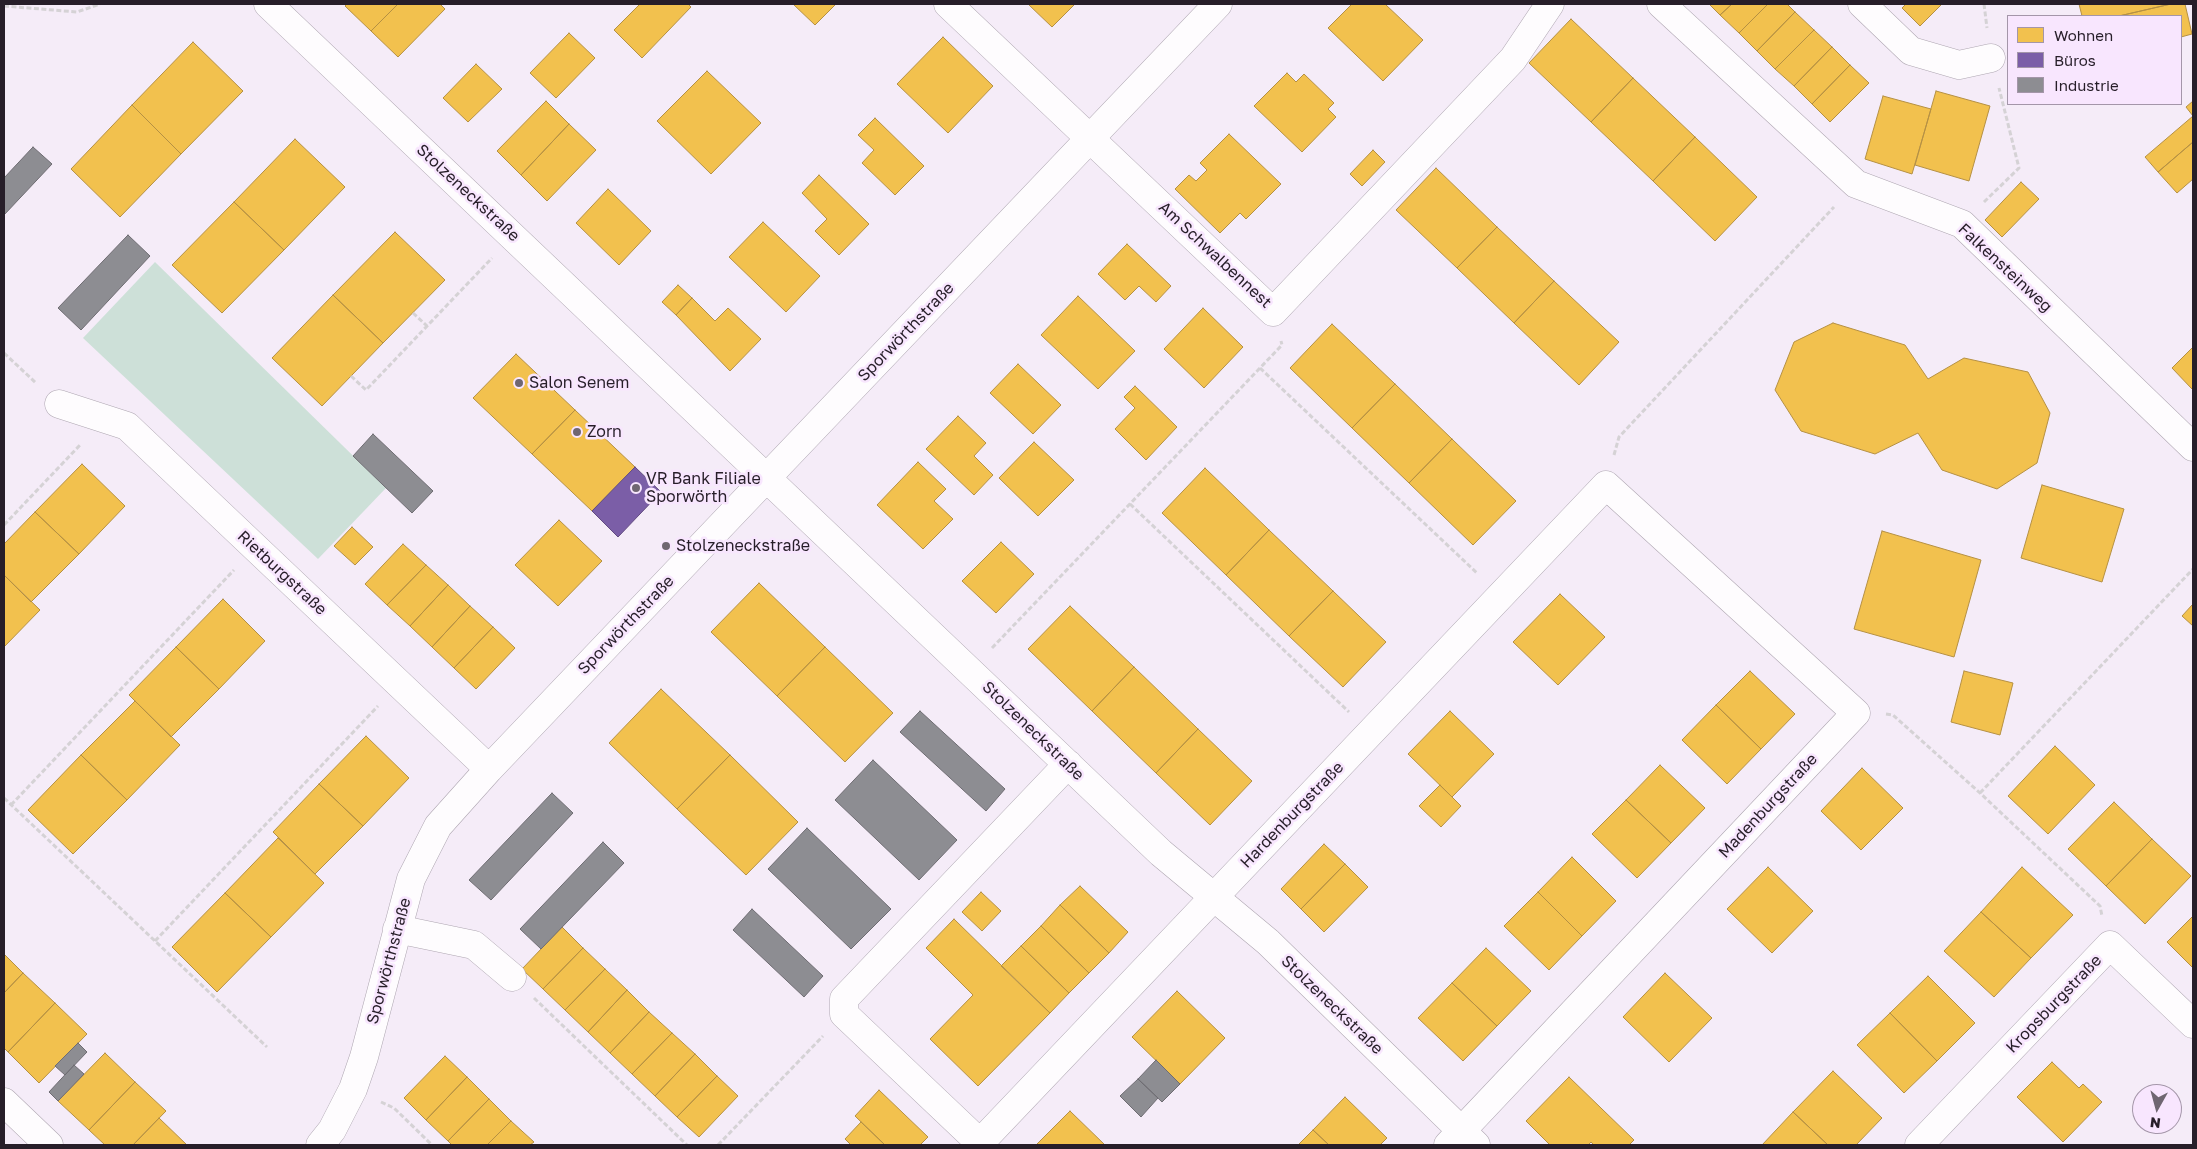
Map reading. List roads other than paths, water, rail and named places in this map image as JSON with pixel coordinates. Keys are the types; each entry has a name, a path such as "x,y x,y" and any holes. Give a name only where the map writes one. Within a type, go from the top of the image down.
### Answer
{"street":[{"name":"Stolzeneckstraße","path":"268,4 1162,853 1268,942 1462,1141"},
{"name":"Am Schwalbennest","path":"948,4 1273,312 1513,58 1550,4"},
{"name":"Sporwörthstraße","path":"320,1145 332,1130 353,1089 364,1057 411,879 438,826 489,769 1218,4"},
{"name":"Falkensteinweg","path":"1661,4 1856,184 1962,224 2193,447"},
{"path":"1862,4 1911,51 1959,65 1991,58"},
{"name":"Rietburgstraße","path":"59,404 127,426 489,769"},
{"name":"Hardenburgstraße","path":"979,1144 1606,485 1856,713"},
{"name":"Madenburgstraße","path":"1462,1141 1856,713"},
{"path":"979,1144 844,1014 844,999 1068,764"},
{"path":"398,929 474,945 512,976"},
{"name":"Kropsburgstraße","path":"1920,1145 2110,945 2193,1024"},
{"path":"4,1102 49,1145"}],"place":[{"name":"Salon Senem","path":"519,383"},
{"name":"Zorn","path":"577,432"},
{"name":"VR Bank Filiale Sporwörth","path":"636,488"},
{"name":"Stolzeneckstraße","path":"666,546"}]}
